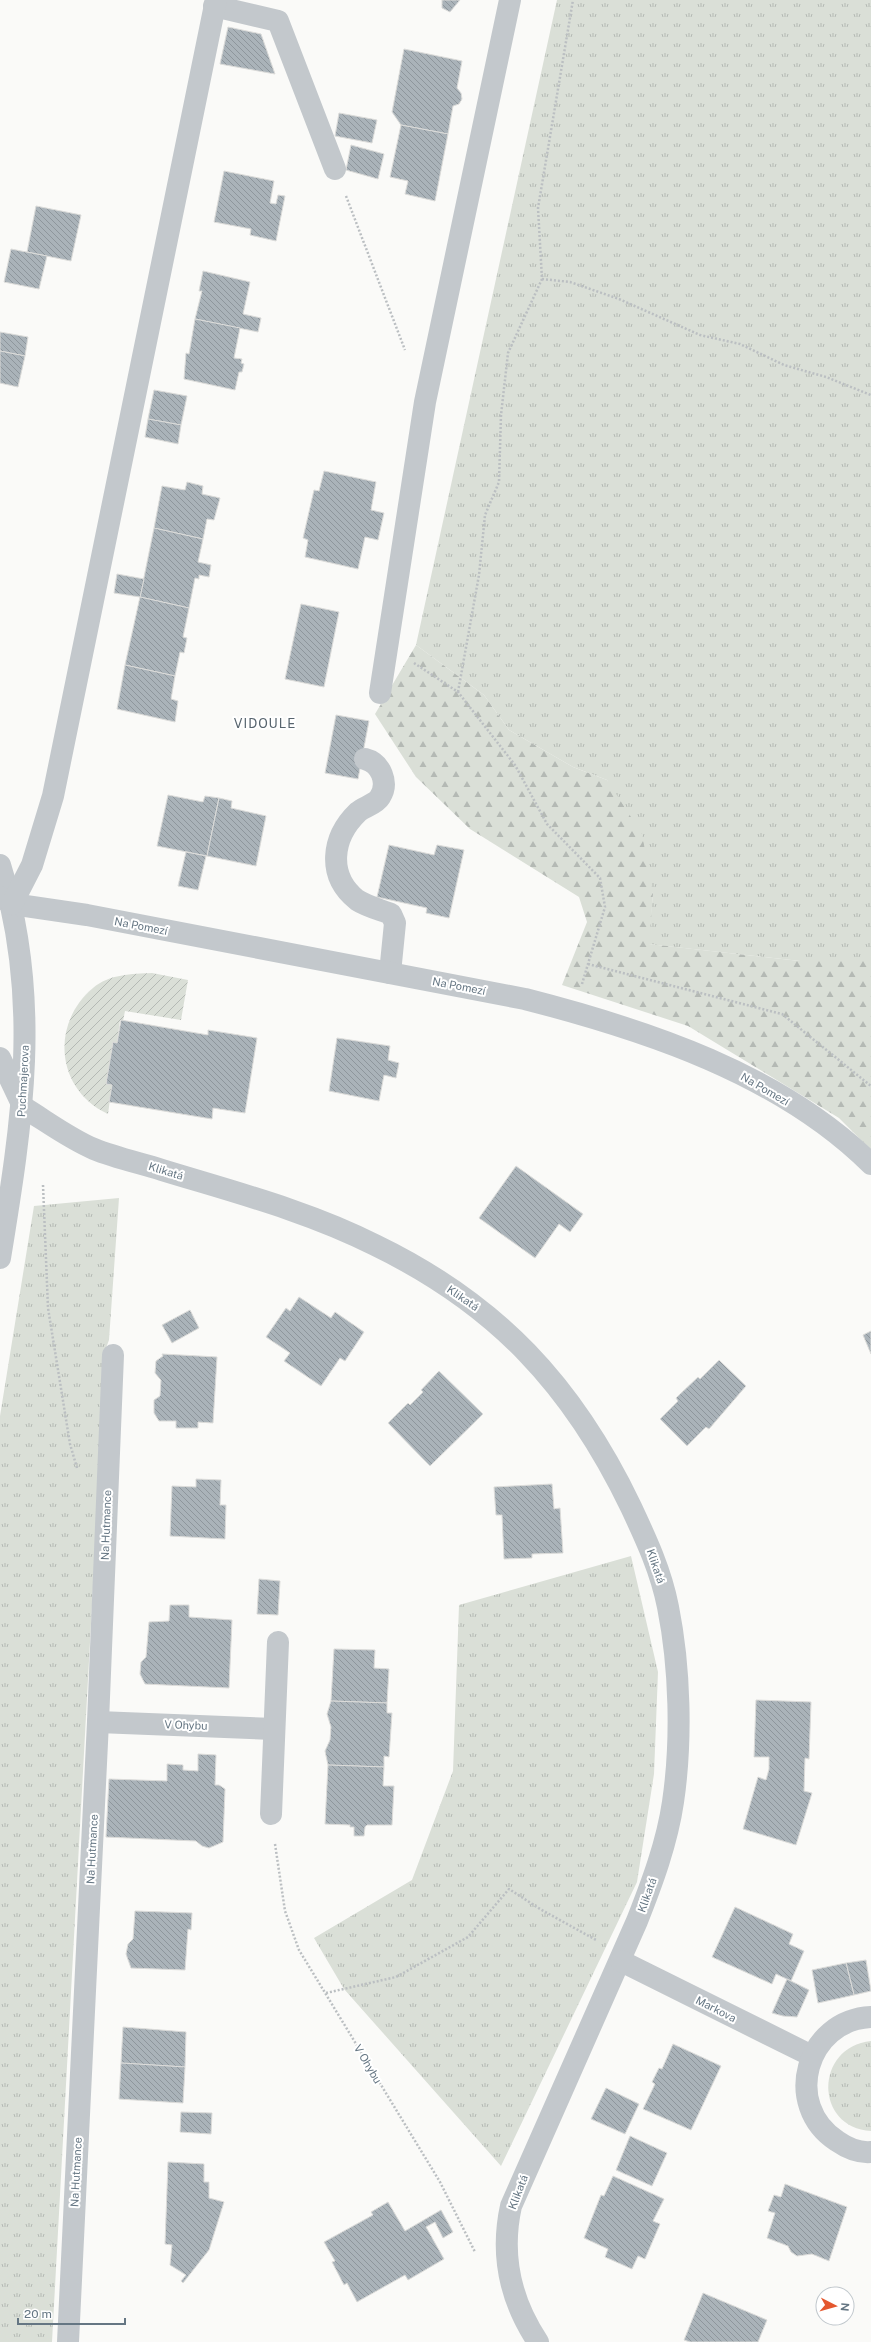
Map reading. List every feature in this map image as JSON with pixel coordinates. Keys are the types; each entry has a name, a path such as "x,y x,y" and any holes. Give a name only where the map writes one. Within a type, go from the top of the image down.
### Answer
{"street":[{"path":"380,692 425,402 510,0"},
{"path":"6,900 32,865 53,796 215,3 278,21 335,169"},
{"path":"365,759 373,761 381,772 385,786 380,799 358,812 345,830 338,847 335,864 338,878 358,900 391,914 395,923 390,973"},
{"name":"Puchmajerova","path":"0,865 25,1004 22,1107 0,1258"},
{"name":"Na Pomezí","path":"6,900 525,999 574,1011 674,1043 750,1078 823,1124 871,1164"},
{"path":"0,1058 22,1107"},
{"name":"Klikatá","path":"22,1107 93,1148 324,1222 378,1246 469,1301 505,1329 553,1380 575,1408 595,1438 647,1541 668,1605 674,1652 677,1720 673,1802 667,1832 652,1883 621,1961 514,2196 508,2217 507,2256 512,2290 522,2318 538,2342"},
{"name":"Na Hutmance","path":"68,2342 98,1722 113,1355"},
{"path":"271,1814 278,1642"},
{"name":"V Ohybu","path":"98,1722 274,1729"},
{"name":"Markova","path":"621,1961 812,2056"},
{"path":"871,2017 860,2018 840,2025 824,2039 812,2056 806,2077 807,2098 814,2118 828,2135 845,2147 871,2152"}],"path":[{"path":"458,692 479,575 485,515 499,482 501,415 508,353 542,279 538,208 573,0"},
{"path":"335,169 405,351"},
{"path":"542,279 570,282 619,299 700,335 740,344 784,365 826,377 871,395"},
{"path":"387,645 458,692 515,765 548,824 600,878 605,907 574,1011"},
{"path":"588,964 782,1014 871,1086"},
{"path":"43,1182 48,1308 70,1444 79,1474"},
{"name":"V Ohybu","path":"278,1870 285,1911 299,1950 440,2182 475,2253"},
{"path":"326,1993 396,1977 468,1937 509,1889 540,1909 602,1943"}],"green space":[{"path":"557,0 871,0 871,961 800,961 648,944 653,894 607,780 573,767 509,730 484,695 416,645"},
{"path":"416,645 484,695 509,730 573,767 607,780 642,834 653,894 649,944 800,961 871,958 871,1150 839,1118 688,1026 562,985 587,922 579,897 470,829 416,777 375,714"},
{"path":"152,973 188,980 181,1020 125,1011 123,1021 120,1020 117,1043 113,1042 106,1084 112,1085 108,1114 91,1103 78,1089 69,1073 65,1056 65,1037 70,1020 79,1003 99,983 113,977"},
{"path":"119,1198 109,1340 106,1348 52,2342 0,2342 0,1416 34,1206"},
{"path":"631,1556 658,1672 654,1774 637,1882 501,2166 344,1989 314,1938 412,1880 453,1771 459,1605"},
{"path":"871,2041 871,2131 852,2127 839,2117 831,2103 828,2087 831,2071 839,2057 852,2046"}],"building":[{"path":"442,0 460,0 450,12 442,8"},
{"path":"228,27 261,34 275,74 220,64"},
{"path":"404,49 462,61 457,88 461,93 462,99 459,104 453,106 448,134 401,125 392,112"},
{"path":"339,113 377,120 372,143 335,136"},
{"path":"401,125 448,134 435,201 405,194 408,181 390,177"},
{"path":"351,145 384,154 378,179 346,170"},
{"path":"224,171 274,181 270,203 276,204 278,195 285,196 276,241 250,235 251,229 214,222"},
{"path":"36,206 81,215 71,261 27,252"},
{"path":"11,249 47,256 39,289 4,282"},
{"path":"203,271 250,282 243,314 261,318 258,332 195,319 202,291 199,291"},
{"path":"195,319 240,328 234,358 242,359 241,363 244,364 242,372 239,372 235,390 184,379 186,353 189,354"},
{"path":"0,332 28,337 25,356 0,351"},
{"path":"0,351 25,356 18,387 0,383"},
{"path":"154,390 187,396 181,425 148,419"},
{"path":"148,419 181,425 178,444 145,437"},
{"path":"324,471 376,482 371,510 384,513 378,540 365,537 358,569 305,557 308,540 303,538 314,490 319,491"},
{"path":"187,482 203,486 202,494 220,498 214,520 207,519 203,539 154,528 162,486 185,490"},
{"path":"154,528 203,539 198,562 211,565 209,577 199,575 199,579 195,578 189,608 140,597"},
{"path":"117,574 144,579 140,597 114,593"},
{"path":"140,597 189,608 183,637 187,638 184,653 180,652 175,676 125,665"},
{"path":"301,604 339,612 324,687 285,679"},
{"path":"125,665 175,676 171,699 178,701 175,722 117,709"},
{"path":"336,715 369,721 358,779 325,773"},
{"path":"168,795 203,802 205,796 219,798 207,856 157,846"},
{"path":"219,798 232,801 231,808 266,816 256,866 207,856"},
{"path":"389,845 434,855 437,845 464,850 449,918 426,913 427,908 377,897"},
{"path":"186,852 206,856 198,890 178,886"},
{"path":"121,1020 208,1035 208,1030 257,1038 245,1113 213,1108 212,1119 109,1102 112,1085 106,1084 113,1042 117,1043"},
{"path":"337,1038 390,1046 388,1060 399,1063 396,1078 384,1075 379,1101 329,1091"},
{"path":"516,1166 583,1214 570,1232 559,1224 535,1258 479,1218"},
{"path":"299,1297 331,1318 335,1312 364,1332 345,1361 340,1358 321,1386 284,1361 290,1353 266,1337 286,1308 290,1311"},
{"path":"190,1310 199,1328 172,1343 162,1325"},
{"path":"871,1331 871,1354 863,1335"},
{"path":"162,1354 217,1357 213,1423 198,1422 198,1428 176,1428 176,1421 159,1421 154,1413 154,1400 160,1396 161,1380 155,1373 156,1361 163,1356"},
{"path":"719,1360 746,1386 709,1429 706,1427 687,1446 660,1419 678,1401 676,1398 698,1377 700,1379"},
{"path":"439,1371 483,1414 430,1466 388,1423 408,1403 410,1405 423,1392 421,1390"},
{"path":"196,1479 221,1480 220,1505 226,1505 225,1539 170,1536 172,1486 196,1487"},
{"path":"552,1484 554,1509 560,1508 563,1553 532,1554 532,1558 504,1559 502,1515 496,1515 494,1487"},
{"path":"259,1579 280,1581 278,1615 257,1614"},
{"path":"170,1605 189,1605 189,1617 232,1620 229,1688 145,1684 140,1674 141,1662 146,1657 149,1622 169,1621"},
{"path":"334,1649 375,1650 374,1668 389,1669 387,1703 331,1701"},
{"path":"756,1700 811,1702 809,1759 805,1758 804,1791 812,1793 796,1845 743,1829 758,1777 766,1780 769,1769 769,1757 754,1757"},
{"path":"331,1701 387,1703 387,1713 392,1713 389,1757 384,1756 384,1767 328,1765 325,1751 330,1740 331,1727 327,1714"},
{"path":"198,1754 216,1755 215,1785 219,1785 225,1789 223,1842 209,1848 202,1846 196,1841 106,1837 109,1779 167,1781 167,1764 183,1765 183,1770 198,1771"},
{"path":"328,1765 384,1767 383,1786 394,1786 392,1825 367,1825 365,1827 364,1836 354,1836 354,1827 350,1827 350,1825 325,1824"},
{"path":"735,1907 793,1934 789,1944 804,1951 791,1981 776,1974 772,1984 712,1957"},
{"path":"135,1911 192,1913 191,1930 188,1929 185,1970 131,1968 126,1954 128,1944 133,1939"},
{"path":"866,1960 871,1991 854,1995 846,1963"},
{"path":"846,1963 854,1995 818,2003 812,1970"},
{"path":"787,1979 809,1990 797,2017 783,2016 772,2013"},
{"path":"123,2027 186,2032 185,2067 121,2063"},
{"path":"673,2044 721,2066 691,2130 643,2109 655,2084 652,2082 659,2068 662,2069"},
{"path":"121,2063 185,2067 183,2103 119,2099"},
{"path":"606,2088 639,2104 625,2134 591,2119"},
{"path":"181,2112 212,2113 211,2134 180,2132"},
{"path":"630,2136 667,2153 652,2186 616,2170"},
{"path":"168,2162 204,2164 204,2182 209,2182 209,2198 224,2202 209,2250 183,2283 181,2281 186,2275 170,2265 172,2245 165,2244"},
{"path":"613,2176 664,2199 653,2221 660,2224 645,2259 638,2256 632,2269 605,2257 608,2249 584,2238 601,2195 604,2196"},
{"path":"785,2184 847,2207 829,2261 812,2254 797,2256 791,2252 788,2246 767,2238 775,2213 768,2211 774,2195 781,2197"},
{"path":"388,2202 405,2231 441,2210 453,2232 443,2238 435,2222 426,2227 444,2259 408,2280 405,2275 357,2302 347,2283 344,2285 332,2262 335,2261 324,2242 373,2215 371,2212"},
{"path":"703,2293 767,2320 758,2342 690,2342 684,2340"}],"district":[{"name":"VIDOULE","path":"265,723"}]}
